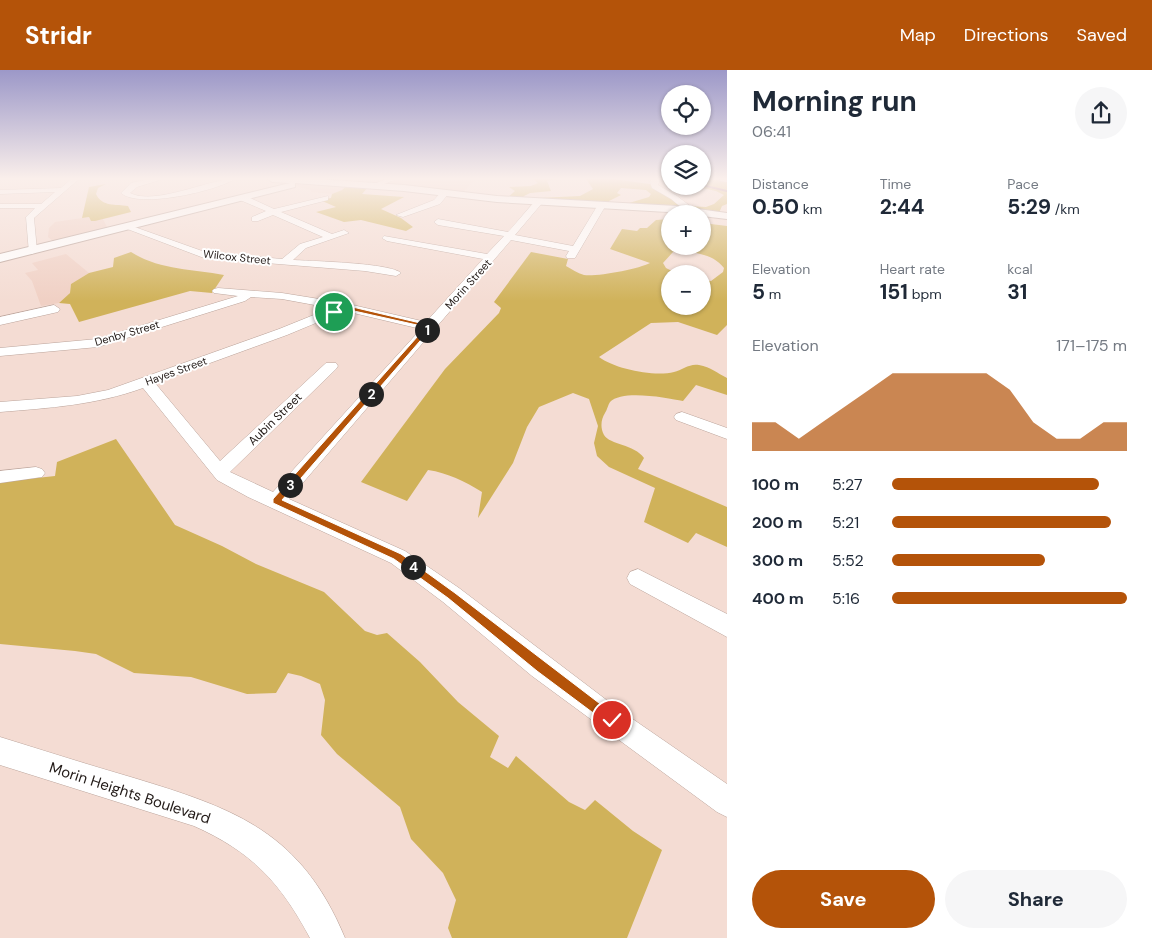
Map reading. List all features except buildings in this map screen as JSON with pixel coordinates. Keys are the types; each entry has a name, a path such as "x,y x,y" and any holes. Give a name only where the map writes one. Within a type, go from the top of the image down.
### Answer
{"main road":[{"path":"0,258 156,220"}],"street":[{"path":"30,220 32,251"},
{"path":"293,220 331,237"},
{"name":"Morin Street","path":"276,501 524,220"},
{"path":"438,222 510,236 573,253 593,220"},
{"name":"Wilcox Street","path":"126,227 204,255 284,262 299,248 344,233"},
{"path":"387,238 491,258"},
{"path":"284,262 365,268 396,273"},
{"path":"218,291 282,296 344,307 430,326"},
{"name":"Denby Street","path":"0,352 98,343 240,299 249,294"},
{"name":"Hayes Street","path":"0,407 103,397 283,332 344,307"},
{"path":"0,321 54,309"},
{"name":"Aubin Street","path":"220,471 331,366"},
{"path":"146,382 223,476 254,492 380,547 409,564 612,720 727,802"},
{"path":"682,417 727,434"},
{"path":"0,477 36,472"},
{"path":"638,578 727,626"},
{"name":"Morin Heights Boulevard","path":"0,751 196,812 222,823 258,844 286,872 309,903 328,938"}],"shaded area":[{"path":"72,220 103,220 109,231 56,244 48,237 49,228 55,222"},
{"path":"337,220 403,220 413,227 406,231 361,220 344,222"},
{"path":"656,220 661,220 661,255 670,255 663,263 664,265 661,265 661,315 711,315 711,281 723,272 724,268 715,260 705,255 711,255 711,224 727,226 727,325 717,335 678,322 651,323 599,357 615,365 646,373 666,373 692,365 703,366 727,378 727,395 696,385 683,401 634,395 616,398 610,402 604,415 602,429 604,435 611,441 640,453 644,458 638,469 727,507 727,547 696,533 688,543 644,522 655,488 609,467 597,456 594,443 598,426 589,399 573,393 539,407 527,427 513,463 478,518 482,492 449,475 428,470 407,501 361,482 445,369 499,313 501,308 494,302 531,252 568,259 566,266 584,275 607,274 637,268 650,263 610,249 622,229 637,231 640,228 647,228"},
{"path":"131,252 164,266 224,275 212,293 190,291 79,322 70,304 59,303 70,293 71,284 89,273 113,267 114,258"},
{"path":"66,254 89,273 71,284 70,293 59,303 41,306 32,281 25,273 38,270 32,263"},
{"path":"116,439 175,525 256,564 324,592 365,631 377,635 387,633 420,662 458,702 499,736 490,757 508,768 516,756 569,802 585,810 595,800 633,831 662,850 627,938 452,938 448,928 456,900 443,873 411,839 400,807 337,754 321,735 325,700 320,684 288,673 276,693 247,694 191,677 134,673 96,654 0,644 0,482 55,476 57,462"}],"route":[{"path":"334,312 344,307 430,326 276,501 344,533 380,547 415,568 612,720"}]}
